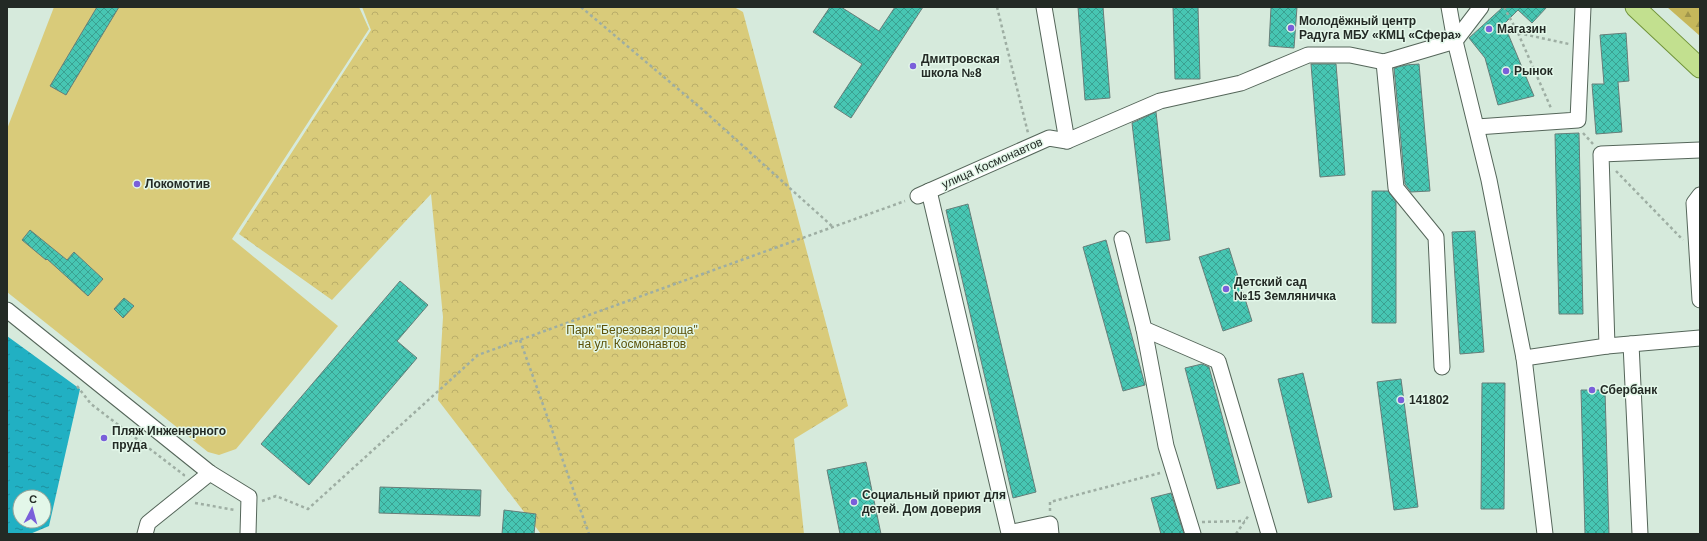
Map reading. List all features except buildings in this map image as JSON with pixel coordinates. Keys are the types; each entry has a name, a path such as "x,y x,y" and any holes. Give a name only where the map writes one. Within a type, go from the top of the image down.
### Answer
{"main road":[{"path":"1635,7 1700,68"}],"street":[{"path":"1044,7 1067,141 1160,101 1241,82 1308,55 1350,55 1384,62 1455,41 1481,7"},
{"path":"1449,7 1455,41 1477,127 1524,358 1545,534"},
{"path":"1477,127 1578,120 1583,7"},
{"path":"1384,62 1396,188 1436,238 1442,367"},
{"name":"улица Космонавтов","path":"923,194 1049,138 1067,141"},
{"path":"1607,346 1601,154 1700,150"},
{"path":"923,194 1007,533 1050,529"},
{"path":"1700,195 1694,203 1700,300"},
{"path":"1122,239 1144,329 1166,446 1191,528"},
{"path":"7,310 210,473 249,497 248,534"},
{"path":"1144,329 1218,361 1269,534"},
{"path":"1524,358 1607,346 1700,338"},
{"path":"1631,344 1640,534"},
{"path":"145,534 148,523 210,473"}],"path":[{"path":"581,7 703,110 833,227"},
{"path":"997,7 1031,145"},
{"path":"1504,7 1518,33 1558,122 1583,132 1601,154 1697,255"},
{"path":"1518,33 1581,46"},
{"path":"177,500 234,511 276,496 308,509 478,355 923,194"},
{"path":"520,340 589,534"},
{"path":"73,380 91,404 184,475"},
{"path":"1050,529 1050,502 1173,470"},
{"path":"1236,534 1259,501"},
{"path":"1191,528 1245,521"}],"green space":[{"name":"Локомотив","path":"54,7 359,7 369,29 232,239 338,326 236,449 219,455 208,452 7,292 7,129"},
{"name":"Парк \"Березовая роща\" на ул. Космонавтов","path":"362,7 734,7 743,12 848,406 794,439 804,534 541,534 438,400 443,317 431,194 332,300 239,234 371,30"},
{"path":"1667,7 1700,7 1700,36"}],"water":[{"path":"7,336 80,389 52,513 52,489 12,489 12,529 42,529 30,534 7,534"}],"place":[{"name":"Молодёжный центр Радуга МБУ «КМЦ «Сфера»","path":"1291,28"},
{"name":"Магазин","path":"1489,29"},
{"name":"Дмитровская школа №8","path":"913,66"},
{"name":"Рынок","path":"1506,71"},
{"name":"Локомотив","path":"137,184"},
{"name":"Детский сад №15 Земляничка","path":"1226,289"},
{"name":"Сбербанк","path":"1592,390"},
{"name":"141802","path":"1401,400"},
{"name":"Пляж Инженерного пруда","path":"104,438"},
{"name":"Социальный приют для детей. Дом доверия","path":"854,502"}]}
